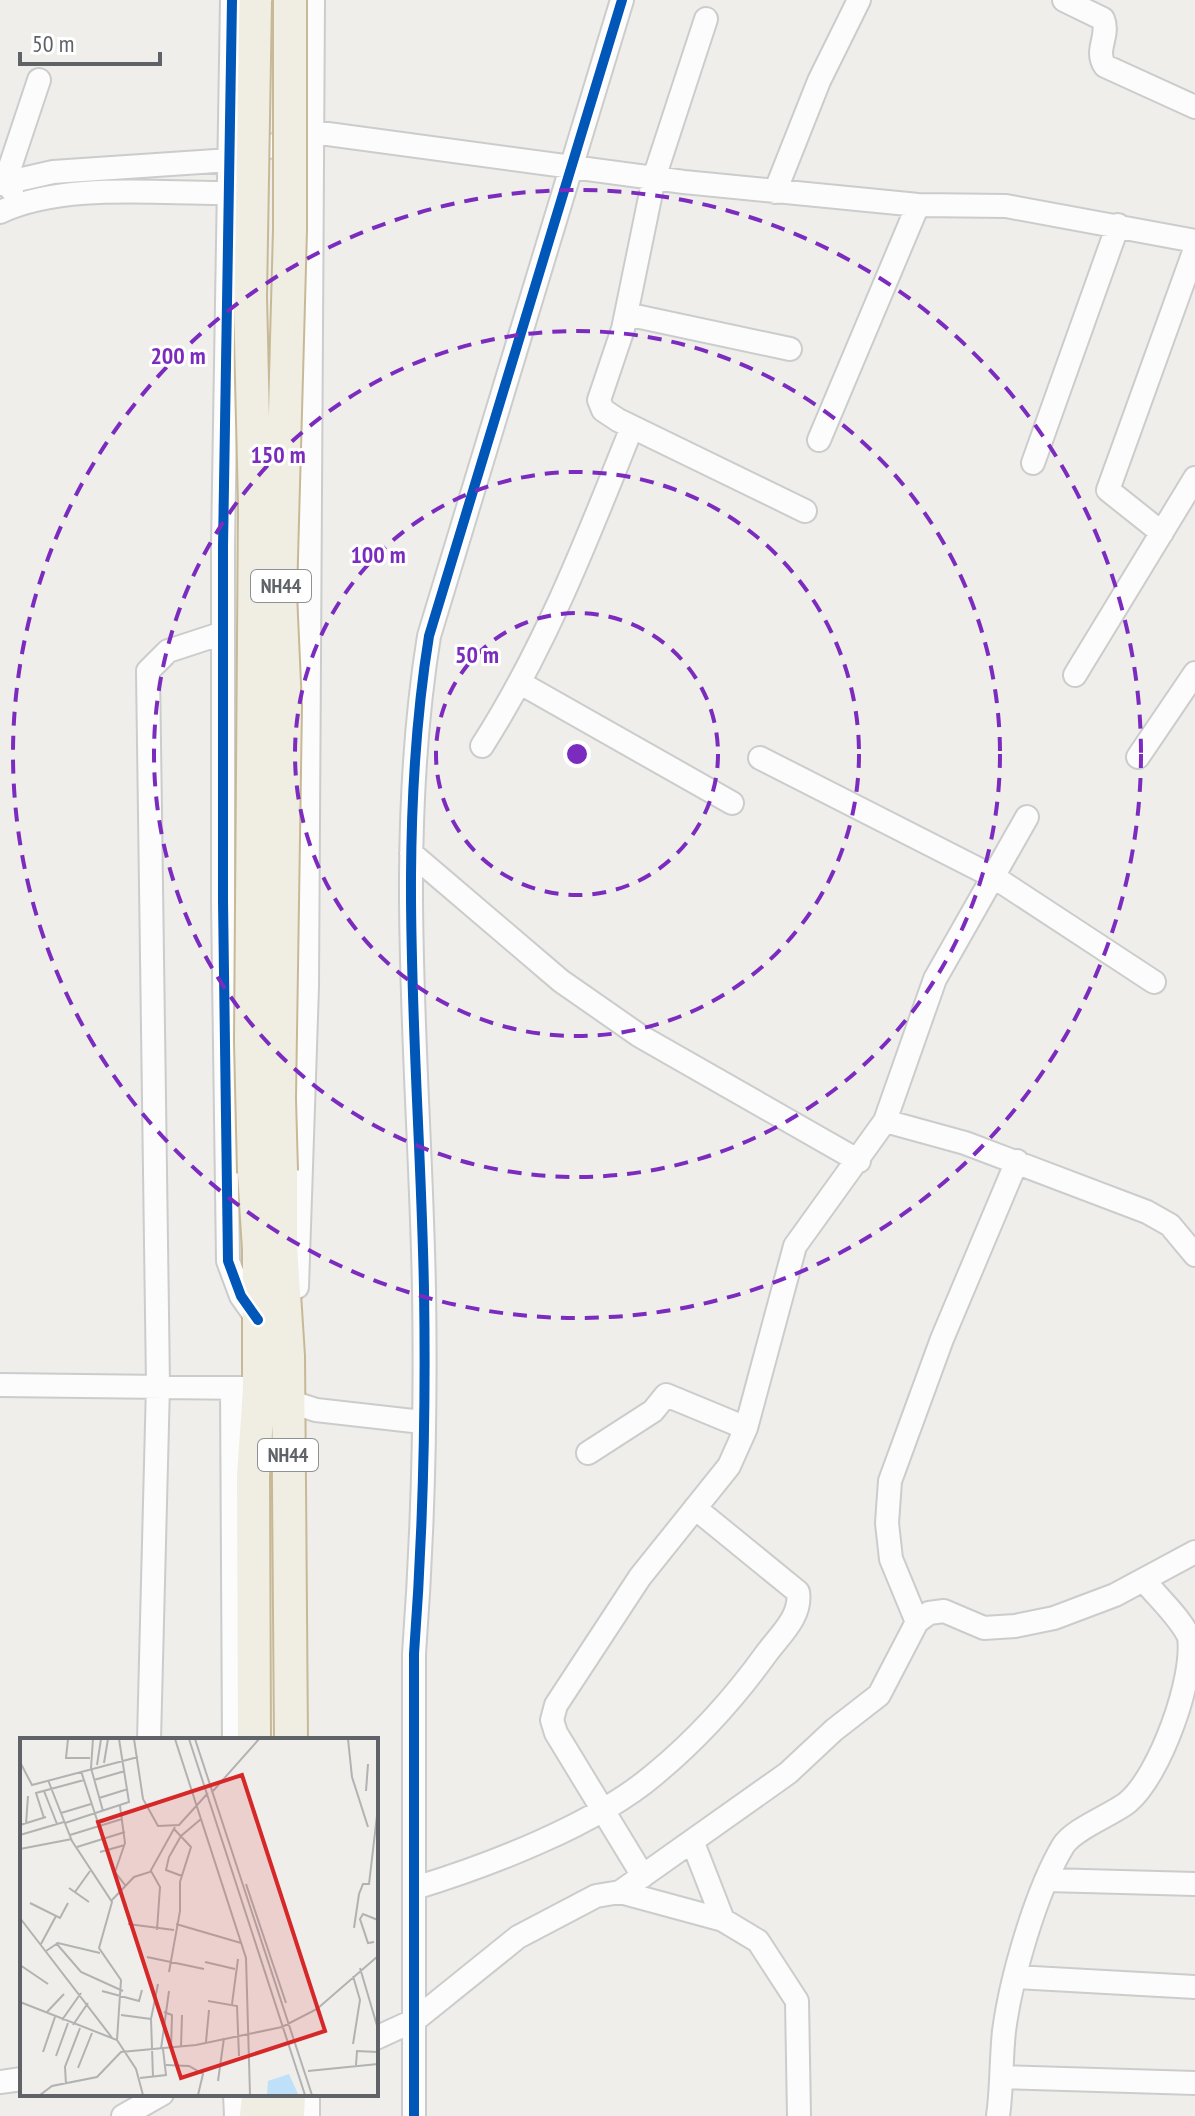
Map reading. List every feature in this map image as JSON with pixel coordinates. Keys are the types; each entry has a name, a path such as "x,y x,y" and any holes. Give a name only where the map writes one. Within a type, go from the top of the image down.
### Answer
{"highway":[{"name":"NH44","path":"255,0 250,297 255,504 251,1042 295,1403 291,1738"},
{"name":"NH44","path":"254,1738 253,1476 246,1388 258,1320 259,1249 279,1099 285,706 280,594 290,230 290,0"},
{"path":"256,2116 258,2096"},
{"path":"288,2116 289,2096"}],"street":[{"path":"232,0 223,633 228,1261 241,1296 258,1320"},
{"path":"305,1738 295,1403 307,987 313,0"},
{"path":"414,2116 414,1654 424,1291 414,1076 411,853 415,734 429,636 622,0"},
{"path":"775,192 819,81 859,0"},
{"path":"1064,0 1103,19 1106,28 1099,52 1105,66 1195,107"},
{"path":"706,19 654,178 626,314 599,400 603,410 632,427 805,511"},
{"path":"3,183 39,80"},
{"path":"3,183 53,172 230,160 313,132 775,192 918,205 1006,206 1195,241"},
{"path":"3,183 22,202"},
{"path":"0,212 22,202 60,195 229,193"},
{"path":"819,440 918,205"},
{"path":"1033,463 1118,225"},
{"path":"1162,533 1108,490 1195,249"},
{"path":"626,314 790,349"},
{"path":"482,746 522,684 578,564 632,427"},
{"path":"1075,675 1195,478"},
{"path":"149,1738 158,1385 148,671 168,651 223,633"},
{"path":"1138,757 1195,673"},
{"path":"522,684 732,803"},
{"path":"760,758 994,877 1154,982"},
{"path":"643,1876 556,1733 552,1720 556,1705 640,1577 729,1466 746,1428 795,1246 885,1121 935,979 1027,817"},
{"path":"411,853 561,981 640,1036 859,1161"},
{"path":"885,1121 1017,1161 1159,1217 1195,1255"},
{"path":"917,1622 891,1559 887,1523 890,1481 942,1339 1017,1161"},
{"path":"0,1385 246,1388 234,1738"},
{"path":"588,1453 653,1411 666,1395 746,1428"},
{"path":"295,1403 422,1422"},
{"path":"415,1888 471,1871 603,1810 655,1774 746,1682 797,1612 798,1592 695,1508"},
{"path":"620,1892 788,1773 834,1730 879,1695 917,1622 929,1613 944,1611 984,1628 1015,1626 1054,1618 1144,1580 1195,1552"},
{"path":"998,2116 1004,2032 1015,1977 1048,1880 1065,1843 1126,1803 1149,1782 1186,1702 1194,1659 1189,1636 1144,1580"},
{"path":"693,1843 723,1920"},
{"path":"1048,1880 1195,1884"},
{"path":"378,2037 415,2020 518,1937 596,1896 620,1892 723,1920 758,1941 797,2001 799,2116"},
{"path":"1015,1977 1195,1987"},
{"path":"1003,2077 1195,2083"},
{"path":"0,2082 20,2079"},
{"path":"235,2096 236,2116"},
{"path":"123,2116 151,2097"}],"cycle path":[{"path":"232,0 223,546 223,901 228,1261 241,1296 258,1320"},
{"path":"414,2116 414,1654 422,1518 425,1381 411,880 419,717 429,636 622,0"}]}
